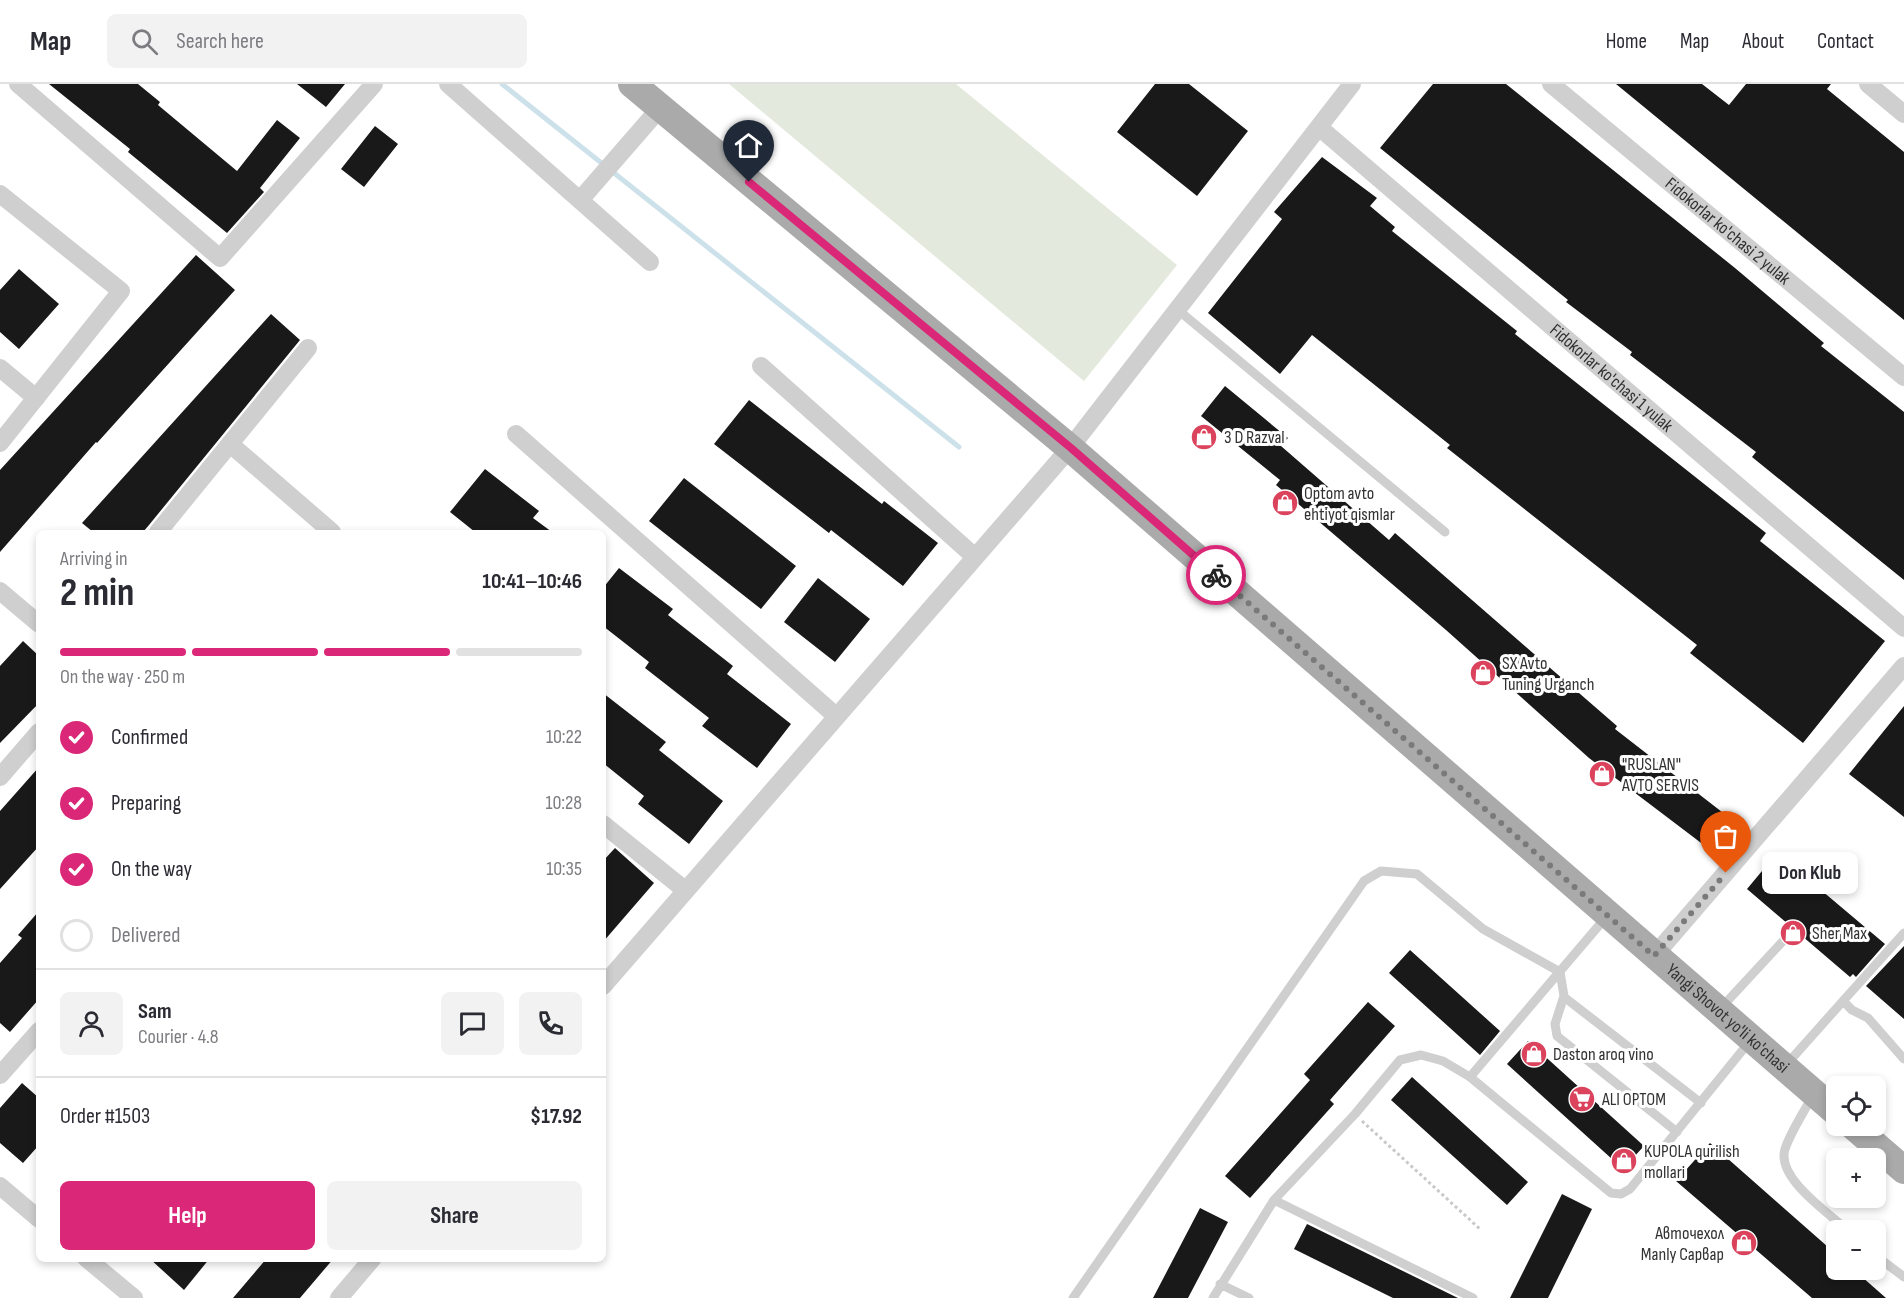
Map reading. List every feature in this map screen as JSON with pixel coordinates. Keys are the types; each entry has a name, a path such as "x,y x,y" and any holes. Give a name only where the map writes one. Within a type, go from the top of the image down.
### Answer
{"main road":[{"name":"Yangi Shovot yo'li ko'chasi","path":"632,84 1071,448 1826,1103"},
{"path":"1865,1136 1904,1170"}],"street":[{"path":"18,84 220,258 374,84"},
{"path":"448,84 650,262"},
{"path":"606,982 1071,448 1352,84"},
{"name":"Fidokorlar ko'chasi 2 yulak","path":"1551,84 1904,376"},
{"path":"1868,84 1904,114"},
{"path":"580,200 660,108"},
{"name":"Fidokorlar ko'chasi 1 yulak","path":"1320,128 1904,628"},
{"path":"0,194 121,291 0,443"},
{"path":"160,530 308,348"},
{"path":"761,366 975,557"},
{"path":"0,368 36,398"},
{"path":"516,434 836,716"},
{"path":"230,444 330,530"},
{"path":"0,591 36,621"},
{"path":"1654,956 1904,666"},
{"path":"0,777 36,735"},
{"path":"606,827 685,890"},
{"path":"0,1075 36,1034"},
{"path":"0,1186 36,1216"},
{"path":"97,1262 134,1298"},
{"path":"339,1298 370,1262"}],"lane":[{"path":"1178,310 1445,532"},
{"path":"1072,1298 1364,881 1381,871 1417,874 1484,929 1560,972"},
{"path":"1470,1077 1608,915"},
{"path":"1784,1067 1904,933"},
{"path":"1718,1011 1783,941"},
{"path":"1560,972 1564,997 1555,1024 1557,1035 1677,1132"},
{"path":"1564,997 1701,1103"},
{"path":"1843,1001 1852,1010 1868,1018 1904,1059"},
{"path":"1213,1298 1274,1200 1354,1114 1400,1060 1421,1055 1443,1061 1470,1077 1611,1193 1621,1194 1630,1189 1752,1040"},
{"path":"1814,1093 1784,1150 1784,1164 1790,1178 1836,1220"},
{"path":"1274,1200 1473,1298"},
{"path":"1886,1263 1904,1277"},
{"path":"1220,1284 1249,1298"}],"path":[{"path":"1354,1114 1480,1229"}],"shaded area":[{"path":"729,84 956,84 1177,265 1084,381"}],"building":[{"path":"49,84 138,84 160,102 158,105 237,171 277,120 300,138 260,188 264,192 227,233 128,152 130,149"},
{"path":"297,84 345,84 326,107"},
{"path":"1155,84 1189,84 1248,131 1197,196 1117,132"},
{"path":"1433,84 1506,84 1735,268 1824,343 1821,346 1904,412 1904,580 1752,457 1756,452 1630,355 1632,352 1566,302 1568,300 1380,148"},
{"path":"1616,84 1702,84 1729,105 1746,84 1831,84 1827,89 1904,152 1904,320"},
{"path":"375,126 398,144 364,187 341,169"},
{"path":"1322,157 1377,198 1370,206 1395,227 1392,231 1517,331 1515,334 1766,533 1760,541 1885,641 1803,743 1690,653 1697,645 1447,448 1450,445 1312,335 1280,374 1208,313 1282,219 1274,212"},
{"path":"196,255 235,290 96,442 0,552 0,470"},
{"path":"19,269 59,304 19,349 0,332 0,290"},
{"path":"271,314 300,340 145,530 91,530 82,523"},
{"path":"1225,386 1288,438 1281,446 1389,540 1395,533 1617,726 1615,729 1740,826 1717,855 1589,758 1446,630 1276,485 1280,480 1201,416"},
{"path":"749,400 882,504 884,501 938,543 903,586 831,530 829,533 714,444"},
{"path":"485,469 539,511 533,518 549,530 472,530 450,512"},
{"path":"684,478 796,566 761,609 649,521"},
{"path":"619,568 673,609 668,615 733,666 727,674 791,724 757,768 702,726 709,718 645,668 649,662 606,628 606,584"},
{"path":"818,578 870,619 835,662 784,622"},
{"path":"23,641 36,653 36,706 0,743 0,666"},
{"path":"606,695 666,742 659,750 723,801 689,844 638,804 644,796 606,765"},
{"path":"1904,706 1904,817 1849,774"},
{"path":"36,770 36,849 0,889 0,811"},
{"path":"615,848 654,883 606,939 606,858"},
{"path":"1777,853 1885,944 1856,977 1853,974 1850,977 1747,889"},
{"path":"36,914 36,1002 10,1032 0,1023 0,963 22,938 18,935"},
{"path":"1904,946 1904,1019 1866,986"},
{"path":"1410,950 1500,1031 1480,1055 1389,973"},
{"path":"1368,1002 1395,1026 1330,1100 1334,1104 1250,1198 1225,1176 1310,1080 1304,1074"},
{"path":"1528,1041 1644,1146 1623,1169 1507,1064"},
{"path":"1412,1077 1528,1182 1507,1205 1391,1100"},
{"path":"22,1083 36,1095 36,1148 23,1163 0,1143 0,1108"},
{"path":"1710,1143 1826,1245 1826,1280 1866,1280 1886,1298 1812,1298 1676,1181"},
{"path":"1562,1194 1592,1209 1548,1298 1510,1298"},
{"path":"1200,1208 1228,1222 1188,1298 1153,1298"},
{"path":"1307,1224 1458,1298 1393,1298 1294,1249"},
{"path":"153,1262 207,1262 184,1290"},
{"path":"264,1262 331,1262 300,1298 233,1298"}],"waterway":[{"path":"502,84 959,447"}],"way so far":[{"path":"1216,575 1654,956 1726,873"}],"place":[{"name":"3 D Razval","path":"1204,437"},
{"name":"Optom avto ehtiyot qismlar","path":"1285,503"},
{"name":"SX Avto Tuning Urganch","path":"1483,673"},
{"name":"\"RUSLAN\" AVTO SERVIS","path":"1602,774"},
{"name":"Don Klub","path":"1726,873"},
{"name":"Sher Max","path":"1793,933"},
{"name":"Daston aroq vino","path":"1534,1054"},
{"name":"ALI OPTOM","path":"1582,1099"},
{"name":"KUPOLA qurilish mollari","path":"1624,1161"},
{"name":"Авточехол Manly Сарвар","path":"1744,1243"}],"route":[{"path":"749,182 1071,448 1216,575"}]}
